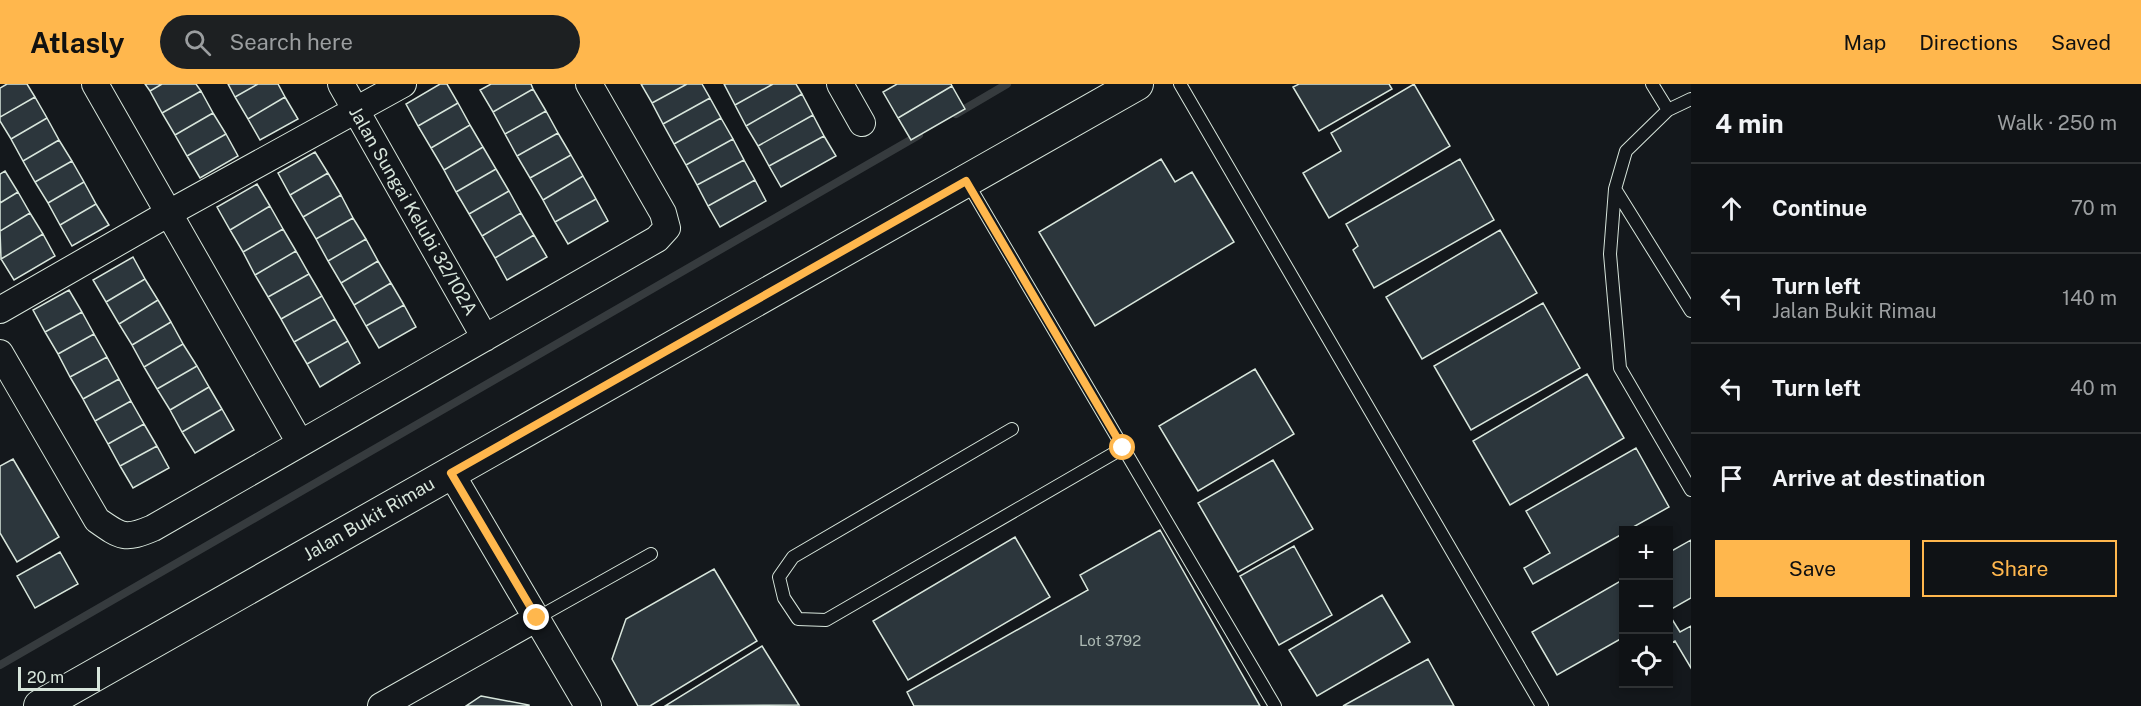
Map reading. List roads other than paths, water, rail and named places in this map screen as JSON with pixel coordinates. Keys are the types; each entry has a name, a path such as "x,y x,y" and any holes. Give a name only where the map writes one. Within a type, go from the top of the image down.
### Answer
{"street":[{"path":"95,84 300,443"},
{"name":"Jalan Sungai Kelubi 32/102A","path":"341,84 485,338"},
{"path":"0,310 169,213 403,84"},
{"path":"4,369 97,520 115,533 134,536 153,528 657,239 667,228 663,213 590,84"},
{"path":"840,84 862,123"},
{"name":"Jalan Bukit Rimau","path":"40,706 1137,84"},
{"path":"451,473 588,706"},
{"path":"381,706 537,618"}],"lane":[{"path":"1180,84 1542,706"},
{"path":"1652,84 1668,110"},
{"path":"1691,99 1668,110 1626,151 1615,189 1610,254 1620,368 1691,490"},
{"path":"966,181 1275,706"},
{"path":"1615,189 1691,311"},
{"path":"1012,429 793,557 779,577 784,598 798,618 826,620 1123,448"},
{"path":"537,618 651,554"}],"waterway":[{"path":"956,114 1007,84"},
{"path":"0,665 919,135"}]}
